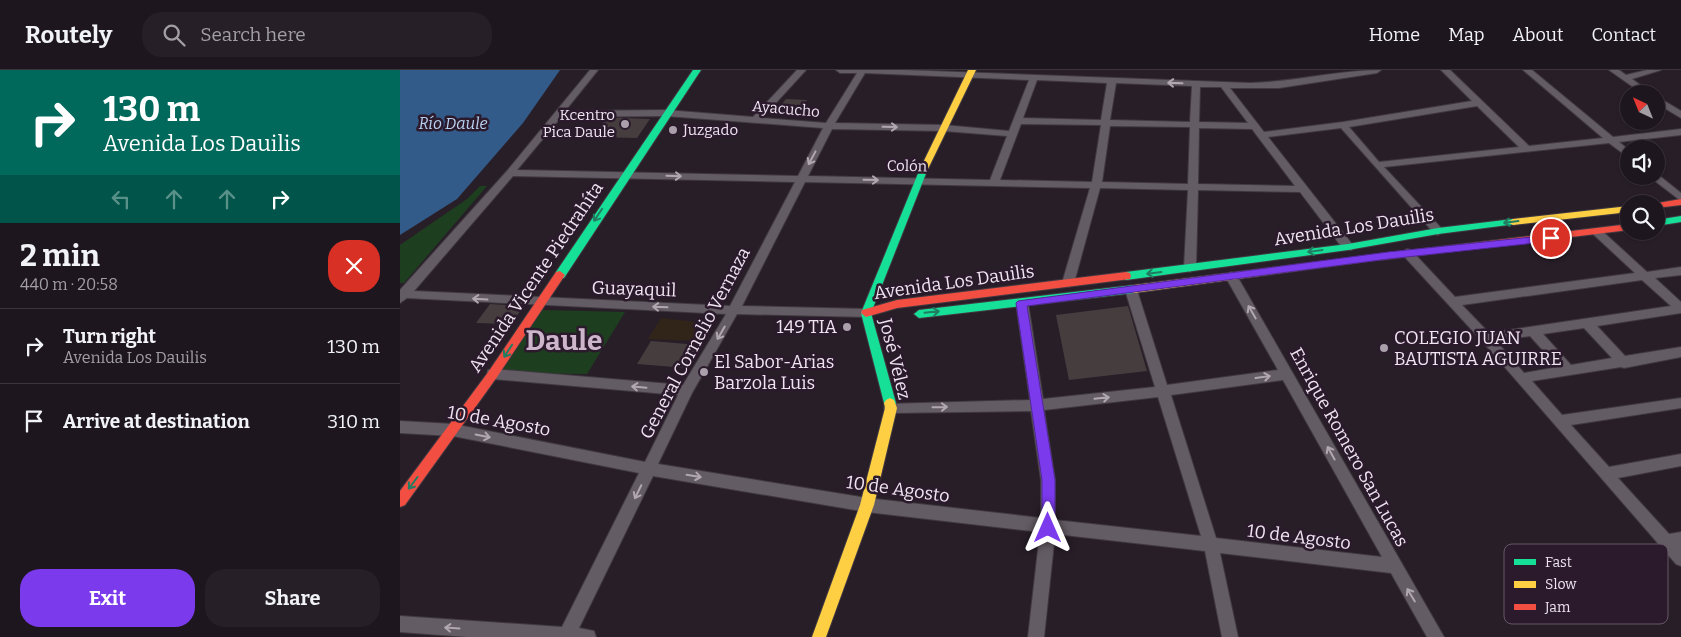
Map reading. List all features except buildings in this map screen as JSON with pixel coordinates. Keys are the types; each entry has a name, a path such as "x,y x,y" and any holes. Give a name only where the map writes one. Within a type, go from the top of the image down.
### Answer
{"street":[{"path":"401,296 510,173 594,70"},
{"name":"Avenida Vicente Piedrahíta","path":"400,501 493,374 539,302 697,70"},
{"path":"755,120 802,70"},
{"path":"840,70 971,72 1034,77 1224,86 1279,86 1377,70"},
{"name":"General Cornelio Vernaza","path":"566,636 687,391 734,310 829,126 862,70"},
{"path":"1445,70 1526,149"},
{"path":"1527,70 1620,148"},
{"path":"1613,70 1636,85"},
{"path":"1625,78 1657,70"},
{"name":"José Vélez","path":"819,637 867,505 891,408 866,313 918,181 971,72"},
{"path":"994,182 1012,134 1019,121 1034,77"},
{"path":"1068,284 1096,186 1107,124 1112,80"},
{"path":"1190,268 1196,84"},
{"path":"1224,86 1348,247"},
{"path":"1261,135 1343,125 1478,103"},
{"path":"1665,105 1681,116"},
{"name":"Ayacucho","path":"557,114 666,113 829,126 944,128 1012,134"},
{"path":"1019,121 1253,126"},
{"path":"1343,125 1438,231"},
{"path":"1377,165 1681,132"},
{"name":"Colón","path":"510,173 1304,189"},
{"path":"1665,185 1681,198"},
{"path":"1665,205 1681,202"},
{"name":"Avenida Los Dauilis","path":"866,313 897,304 1068,284 1348,247 1438,231 1620,210"},
{"path":"1620,214 1568,222 1574,230 1593,233 1681,309"},
{"path":"1441,251 1467,244 1552,232 1553,229 1547,223 1535,219"},
{"path":"1665,222 1681,219"},
{"name":"Avenida Los Dauilis","path":"866,313 901,316 1022,303 1407,253 1441,251 1620,228"},
{"path":"1407,253 1454,302 1666,542 1681,539"},
{"path":"1454,302 1681,271"},
{"name":"Enrique Romero San Lucas","path":"1231,276 1436,637"},
{"path":"1131,290 1211,545 1230,637"},
{"name":"Guayaquil","path":"401,296 734,310 866,313"},
{"path":"1022,303 1048,480 1048,528 1036,637"},
{"path":"1486,338 1681,309"},
{"path":"1586,322 1624,363"},
{"path":"1532,330 1568,370"},
{"path":"1522,378 1624,363 1681,352"},
{"path":"493,374 687,391"},
{"path":"891,408 1037,404 1164,392 1287,374"},
{"path":"1560,421 1681,403"},
{"name":"10 de Agosto","path":"400,427 452,430 649,469 867,505 1048,528 1394,566"},
{"path":"1604,474 1681,460"},
{"path":"1668,544 1681,560"},
{"path":"400,624 588,637"}],"shaded area":[{"path":"661,318 706,323 697,341 648,339"}],"green space":[{"path":"480,186 487,186 404,283 400,283 400,245 467,199"},
{"path":"542,310 625,312 587,374 498,373"}],"water":[{"name":"Río Daule","path":"400,70 560,70 523,123 457,199 400,235"}],"traffic: fast":[{"path":"560,275 697,70"},
{"path":"890,403 866,313 923,171"},
{"path":"1665,222 1681,219"},
{"path":"1126,276 1348,247 1438,231 1513,222"},
{"path":"919,314 1134,289"}],"traffic: slow":[{"path":"923,171 972,70"},
{"path":"1513,222 1620,210"},
{"path":"1134,289 1380,257"},
{"path":"819,637 867,505 891,408 890,403"}],"traffic: jam":[{"path":"1665,204 1681,202"},
{"path":"1380,257 1620,228"},
{"path":"400,501 493,374 560,275"},
{"path":"866,313 897,304 1126,276"}],"place":[{"name":"Kcentro Pica Daule","path":"625,124"},
{"name":"Juzgado","path":"673,130"},
{"name":"149 TIA","path":"847,327"},
{"name":"COLEGIO JUAN BAUTISTA AGUIRRE","path":"1384,348"},
{"name":"El Sabor-Arias Barzola Luis","path":"704,372"}],"district":[{"name":"Daule","path":"564,340"}],"route":[{"path":"1048,528 1048,480 1022,303 1407,253 1441,251 1551,238"}]}
